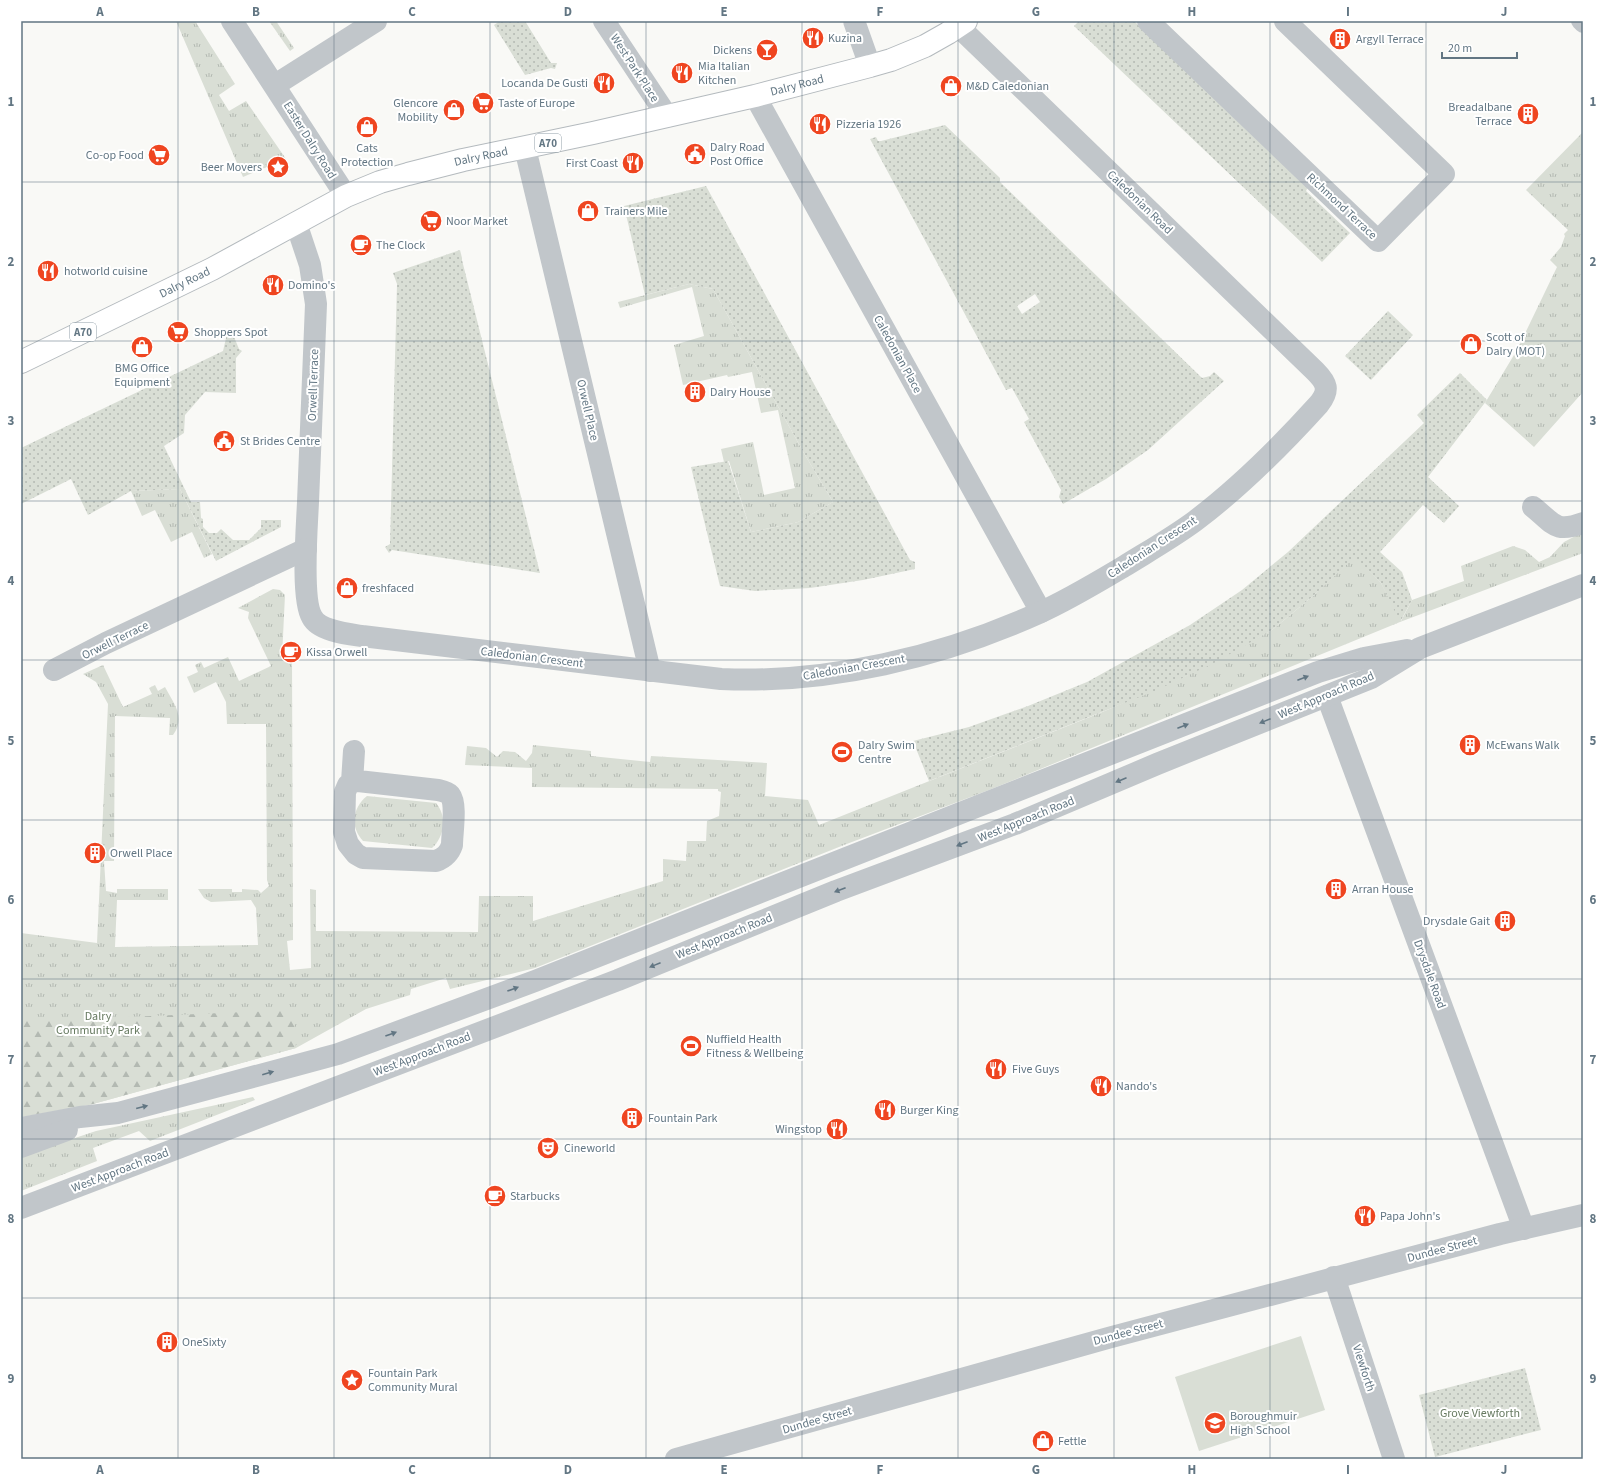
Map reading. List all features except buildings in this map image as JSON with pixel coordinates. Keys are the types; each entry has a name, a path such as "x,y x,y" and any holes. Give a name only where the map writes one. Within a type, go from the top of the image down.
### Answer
{"main road":[{"name":"Dalry Road","path":"21,362 212,269 346,196 380,182 408,174 755,96 870,66 916,50 962,24"}],"street":[{"name":"Easter Dalry Road","path":"232,21 346,196"},
{"path":"275,85 376,21"},
{"name":"West Park Place","path":"604,21 667,116"},
{"path":"854,21 870,66"},
{"name":"Richmond Terrace","path":"1148,21 1378,241 1444,174 1285,21"},
{"path":"1580,21 1583,24"},
{"name":"Caledonian Road","path":"962,24 1321,377"},
{"name":"Caledonian Place","path":"755,96 1040,612"},
{"name":"Orwell Place","path":"525,148 650,672"},
{"name":"Orwell Terrace","path":"296,223 310,264 316,304 306,549 307,599 311,616"},
{"name":"Caledonian Crescent","path":"311,616 320,625 346,634 650,672 735,680 785,678 837,672 884,664 979,637 1040,612 1090,587 1147,553 1189,525 1215,504 1278,447 1324,398 1326,387 1321,377"},
{"path":"1533,507 1558,527 1567,528 1583,523"},
{"name":"Orwell Terrace","path":"54,670 106,643 306,549"},
{"name":"West Approach Road","path":"21,1208 618,980 836,891 1015,824 1157,764 1371,678 1420,648 1583,585"},
{"name":"West Approach Road","path":"21,1147 118,1113 338,1054 535,981 1318,672 1364,658 1420,648"},
{"name":"Drysdale Road","path":"1327,696 1524,1229"},
{"path":"352,782 358,781 438,790 450,795 454,806 452,845 450,851 441,859 436,861 363,858 356,854 348,844 344,832 345,792 348,785 352,782 354,751"},
{"name":"West Approach Road","path":"21,1128 80,1117 118,1113"},
{"name":"Dundee Street","path":"676,1459 1116,1336 1334,1277 1500,1234 1583,1215"},
{"name":"Viewforth","path":"1334,1277 1394,1459"}],"green space":[{"path":"176,21 195,21 235,84 219,95 229,111 246,101 286,159 243,177"},
{"path":"269,21 276,21 294,48 290,51"},
{"path":"500,21 525,21 551,63 557,63 555,69 551,68 525,75 494,25"},
{"path":"1079,21 1134,21 1308,187 1306,191 1350,233 1322,262 1074,26"},
{"path":"945,125 1000,178 1000,182 1202,378 1210,376 1214,372 1224,381 1148,450 1106,479 1063,504 1059,497 1061,490 1024,422 1029,419 1012,388 1006,390 870,139 876,137 878,141","holes":["1035,294 1040,302 1022,314 1017,306"]},
{"path":"1583,132 1583,392 1534,447 1485,403 1517,350 1557,267 1550,260 1561,247 1565,236 1564,234 1568,230 1526,190"},
{"path":"706,186 910,560 915,562 915,569 863,580 810,588 755,591 720,586 691,467 728,461 751,532 798,522 833,502 805,455 713,289 689,284 645,295 624,206"},
{"path":"460,250 540,573 392,550 389,553 385,547 390,544 397,284 393,273"},
{"path":"689,284 713,289 805,455 833,502 798,522 751,532 729,461 724,462 721,449 753,442 764,495 795,488 778,410 761,413 752,372 728,377 727,375 683,385 674,345 704,336 692,287 620,308 618,302"},
{"path":"1388,311 1413,335 1371,380 1345,356"},
{"path":"232,332 239,349 242,351 236,358 236,393 205,392 185,415 184,433 164,446 191,502 200,502 203,527 209,533 217,533 221,529 233,540 249,540 261,528 261,520 281,520 281,527 216,561 180,489 131,491 88,515 71,479 21,504 21,448 223,351 227,334"},
{"path":"1460,373 1487,400 1428,477 1459,506 1444,523 1423,505 1380,552 1402,572 1412,600 1400,622 1381,583 1355,557 1313,596 1272,630 1214,663 1157,690 929,781 913,741 969,727 1028,706 1087,682 1190,625 1242,590 1288,552 1424,423 1417,415"},
{"path":"180,489 212,554 204,558 192,532 171,542 155,510 142,516 131,491"},
{"name":"Dalry Community Park","path":"1583,532 1583,553 1400,622 989,790 844,845 535,968 450,989 446,978 411,989 410,995 366,1009 296,1048 93,1104 21,1117 21,933 97,943 108,704 96,682 83,674 103,665 123,707 152,694 149,688 155,685 158,691 165,687 179,716 177,728 173,735 169,735 170,718 115,716 114,861 104,861 106,891 117,893 117,889 168,889 168,900 117,900 115,947 258,945 256,908 251,900 211,902 204,898 198,889 232,889 232,892 242,892 242,889 258,890 261,893 269,886 267,880 266,724 227,724 226,702 216,682 194,693 187,677 198,672 195,665 201,662 204,668 228,657 239,681 271,666 248,618 249,612 238,608 273,589 280,590 285,595 282,657 292,658 293,940 287,941 290,970 311,968 310,889 316,890 316,931 478,932 479,896 533,896 533,921 663,881 663,859 686,861 687,841 706,841 707,821 719,816 721,792 718,791 718,789 532,787 532,768 465,765 467,746 486,748 497,757 503,751 515,752 526,761 532,753 533,745 591,751 591,756 650,762 651,756 767,763 765,796 808,800 819,825 1100,713 1186,676 1272,630 1313,596 1355,556 1381,583 1401,621 1412,600 1464,581 1461,566 1513,546 1525,550 1539,562 1550,557 1564,542"},
{"path":"367,796 436,803 440,808 443,820 440,838 432,848 363,841 356,830 354,818 358,806"},
{"name":"Dalry Community Park","path":"293,1010 296,1048 93,1104 21,1117 21,1018 57,1020"},
{"path":"253,1097 255,1100 150,1141 139,1131 93,1148 97,1161 21,1191 21,1156 96,1131"},
{"path":"1301,1336 1325,1410 1199,1451 1175,1377"},
{"name":"Grove Viewforth","path":"1525,1368 1541,1430 1435,1457 1419,1395"}],"place":[{"name":"Kuzina","path":"813,38"},
{"name":"Argyll Terrace","path":"1340,39"},
{"name":"Dickens","path":"767,50"},
{"name":"Mia Italian Kitchen","path":"682,73"},
{"name":"Locanda De Gusti","path":"604,83"},
{"name":"M&D Caledonian","path":"951,86"},
{"name":"Taste of Europe","path":"483,103"},
{"name":"Glencore Mobility","path":"454,110"},
{"name":"Breadalbane Terrace","path":"1528,114"},
{"name":"Pizzeria 1926","path":"820,124"},
{"name":"Cats Protection","path":"367,127"},
{"name":"Dalry Road Post Office","path":"695,154"},
{"name":"Co-op Food","path":"159,155"},
{"name":"First Coast","path":"633,163"},
{"name":"Beer Movers","path":"278,167"},
{"name":"Trainers Mile","path":"588,211"},
{"name":"Noor Market","path":"431,221"},
{"name":"The Clock","path":"361,245"},
{"name":"hotworld cuisine","path":"48,271"},
{"name":"Domino's","path":"273,285"},
{"name":"Shoppers Spot","path":"178,332"},
{"name":"Scott of Dalry (MOT)","path":"1471,344"},
{"name":"BMG Office Equipment","path":"142,347"},
{"name":"Dalry House","path":"695,392"},
{"name":"St Brides Centre","path":"224,441"},
{"name":"freshfaced","path":"347,588"},
{"name":"Kissa Orwell","path":"291,652"},
{"name":"McEwans Walk","path":"1470,745"},
{"name":"Dalry Swim Centre","path":"842,752"},
{"name":"Orwell Place","path":"95,853"},
{"name":"Arran House","path":"1336,889"},
{"name":"Drysdale Gait","path":"1505,921"},
{"name":"Nuffield Health Fitness & Wellbeing","path":"691,1046"},
{"name":"Five Guys","path":"996,1069"},
{"name":"Nando's","path":"1101,1086"},
{"name":"Burger King","path":"885,1110"},
{"name":"Fountain Park","path":"632,1118"},
{"name":"Wingstop","path":"837,1129"},
{"name":"Cineworld","path":"548,1148"},
{"name":"Starbucks","path":"495,1196"},
{"name":"Papa John's","path":"1365,1216"},
{"name":"OneSixty","path":"167,1342"},
{"name":"Fountain Park Community Mural","path":"352,1380"},
{"name":"Boroughmuir High School","path":"1215,1423"},
{"name":"Fettle","path":"1043,1441"}]}
